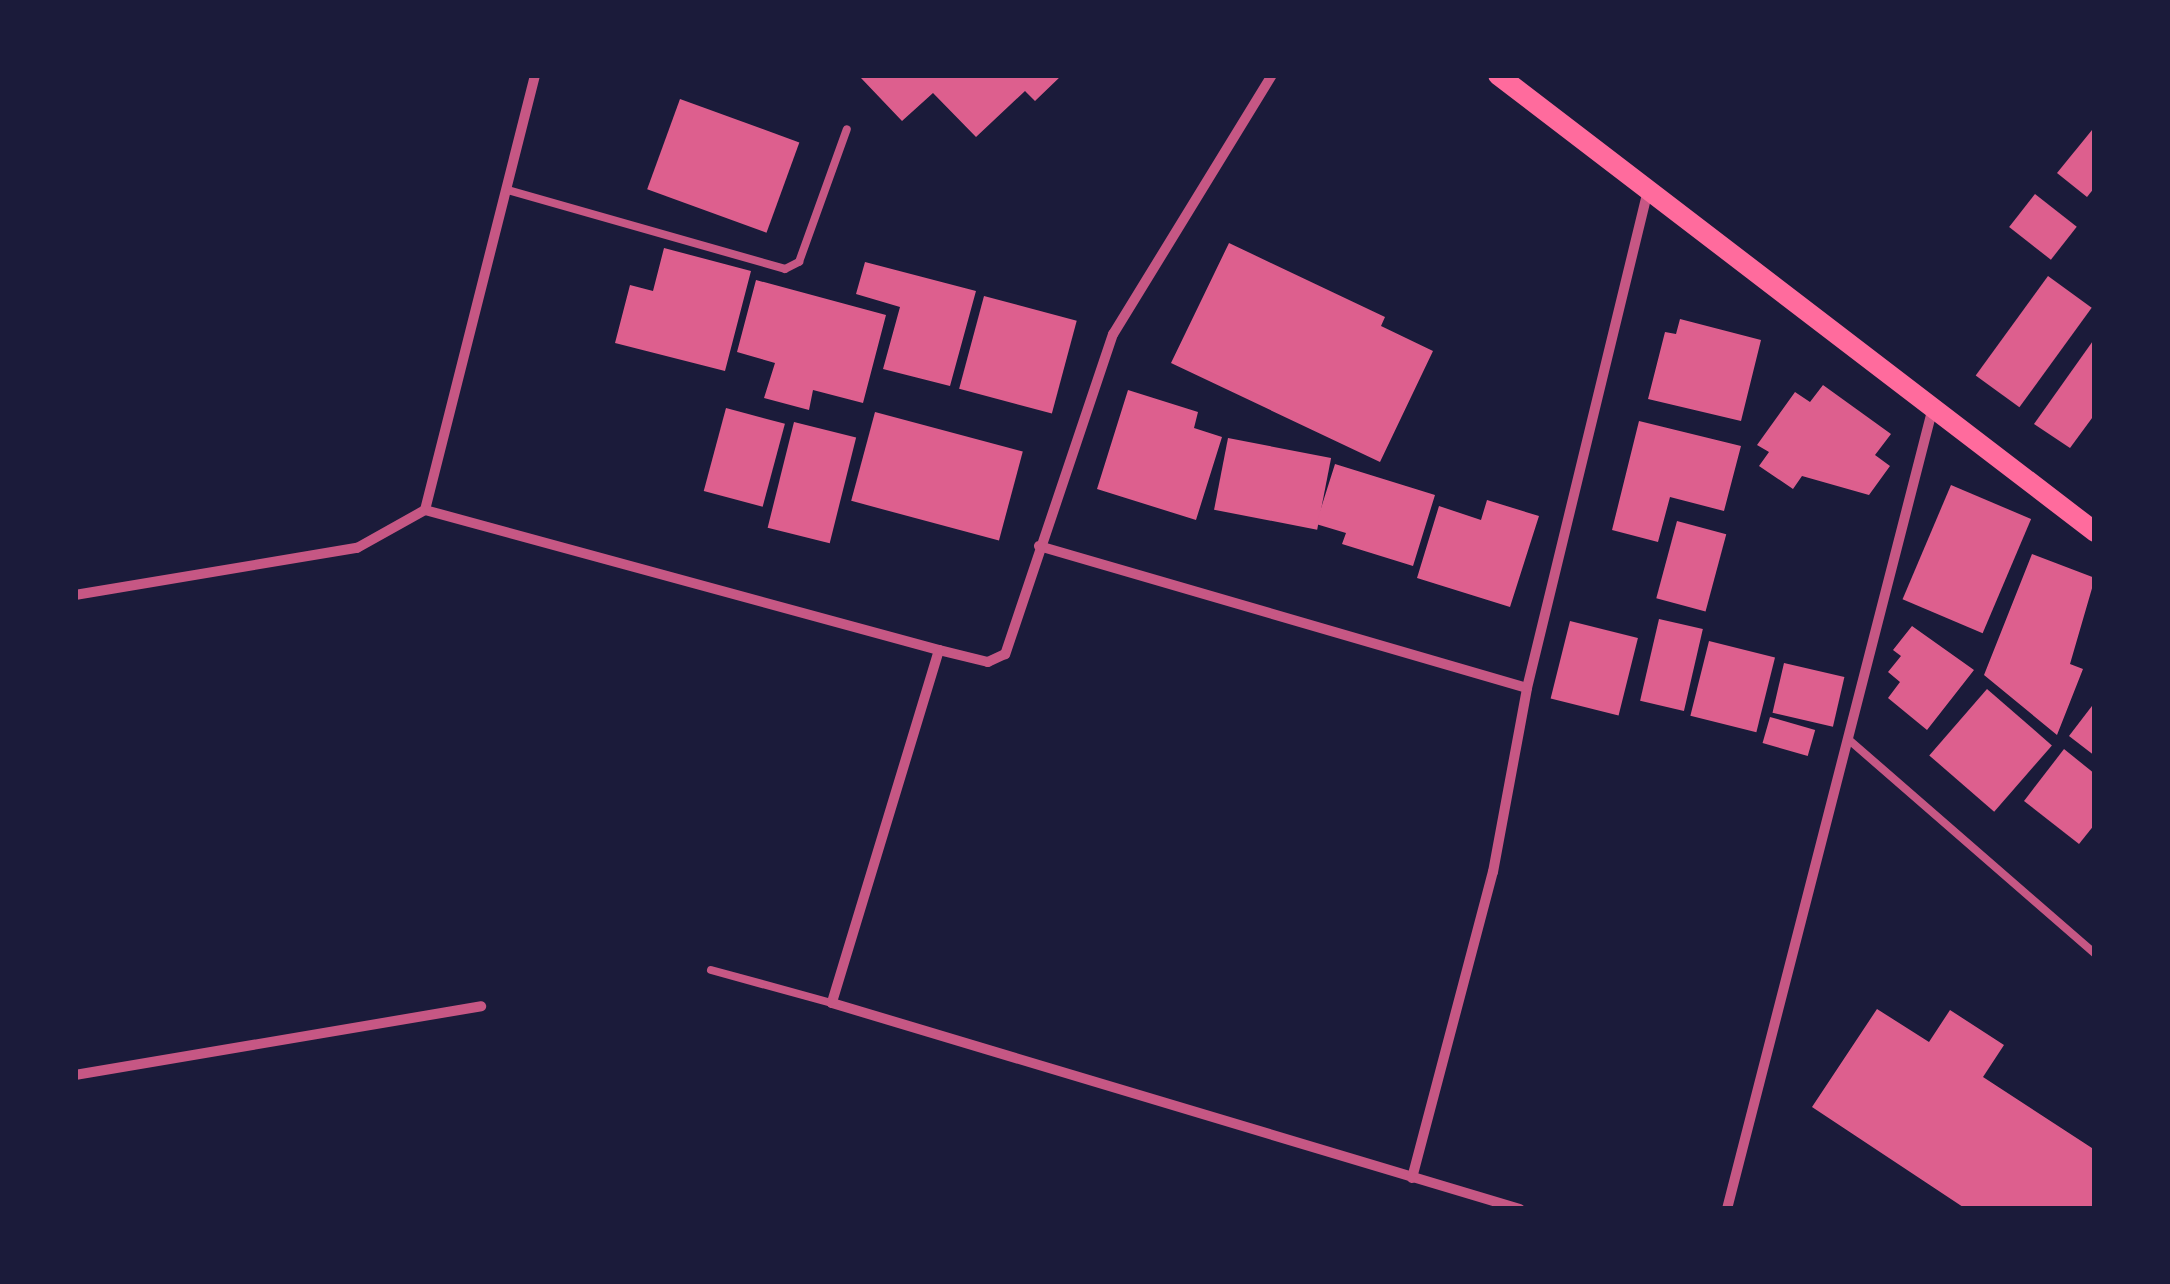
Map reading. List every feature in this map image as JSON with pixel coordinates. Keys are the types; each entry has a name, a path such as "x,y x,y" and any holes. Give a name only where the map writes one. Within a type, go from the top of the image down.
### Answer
{"main road":[{"path":"1498,75 2095,532"}],"street":[{"path":"425,510 534,75"},
{"path":"75,595 357,548 425,510 938,650 1000,662 1113,334 1272,75"},
{"path":"1412,1178 1493,872 1527,688 1648,190"},
{"path":"1727,1209 1933,406"},
{"path":"1038,546 1527,688"},
{"path":"938,650 832,1003 1520,1209"},
{"path":"75,1075 481,1006"}],"lane":[{"path":"508,190 785,268 800,262 847,129"},
{"path":"1848,739 2095,954"},
{"path":"711,970 832,1003"}],"building":[{"path":"1062,75 1035,101 1025,91 976,137 933,93 902,121 861,78"},
{"path":"680,99 799,142 767,233 647,189"},
{"path":"2092,130 2095,187 2087,197 2057,173"},
{"path":"2035,194 2077,227 2051,260 2009,227"},
{"path":"1229,243 1385,317 1381,326 1433,351 1380,462 1171,363"},
{"path":"664,248 751,271 725,371 615,343 630,285 653,291"},
{"path":"865,262 976,291 950,386 883,369 900,307 856,294"},
{"path":"2048,276 2092,308 2019,407 1976,376"},
{"path":"756,280 886,315 863,403 813,390 809,410 764,398 775,363 737,352"},
{"path":"984,296 1077,321 1052,414 959,389"},
{"path":"1680,319 1761,340 1741,421 1648,399 1665,332 1676,334"},
{"path":"2095,338 2095,414 2070,448 2034,424"},
{"path":"1823,385 1891,434 1875,455 1890,466 1869,495 1802,476 1793,489 1759,466 1769,452 1757,445 1795,392 1810,402"},
{"path":"1128,390 1198,412 1194,428 1222,437 1196,520 1097,489"},
{"path":"726,408 785,424 763,507 704,491"},
{"path":"875,412 1023,452 999,540 851,501"},
{"path":"1639,421 1741,446 1724,511 1670,497 1658,542 1612,530"},
{"path":"794,422 856,437 830,543 768,528"},
{"path":"1228,438 1331,458 1317,530 1214,510"},
{"path":"1335,464 1435,495 1413,566 1342,544 1346,533 1316,524"},
{"path":"1951,485 2031,519 1983,633 1903,599"},
{"path":"1487,500 1539,516 1510,607 1417,578 1439,506 1481,520"},
{"path":"1677,521 1726,534 1706,611 1656,598"},
{"path":"2032,554 2095,578 2070,664 2083,669 2057,735 1984,675"},
{"path":"1659,619 1703,629 1684,711 1640,701"},
{"path":"1570,621 1638,638 1619,716 1551,699"},
{"path":"1912,626 1974,670 1927,730 1888,698 1900,682 1888,672 1901,656 1893,650"},
{"path":"1709,641 1775,657 1756,732 1690,716"},
{"path":"1784,663 1844,677 1833,727 1773,713"},
{"path":"1987,689 2052,745 1994,812 1929,755"},
{"path":"2095,702 2095,756 2069,736"},
{"path":"1770,717 1815,730 1808,756 1763,743"},
{"path":"2064,749 2095,774 2095,824 2079,844 2024,801"},
{"path":"1877,1009 1929,1042 1950,1010 2004,1045 1983,1077 2095,1150 2095,1209 1966,1209 1812,1107"}]}
